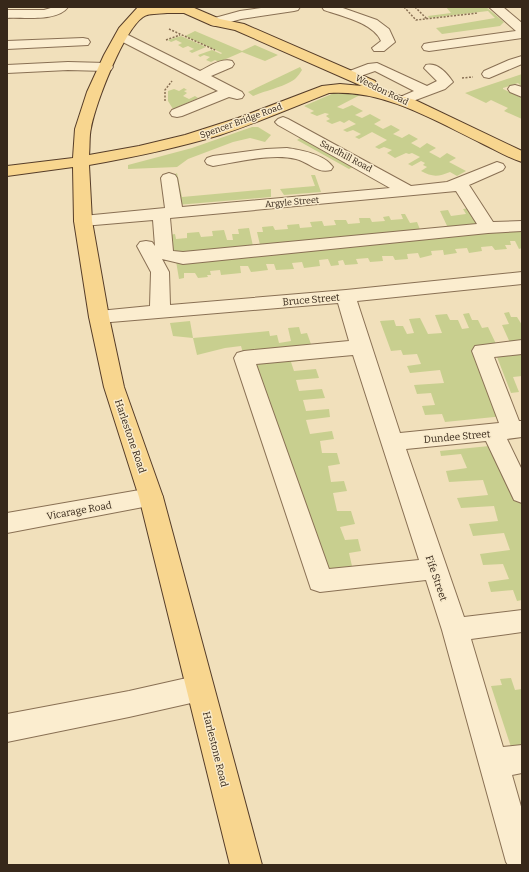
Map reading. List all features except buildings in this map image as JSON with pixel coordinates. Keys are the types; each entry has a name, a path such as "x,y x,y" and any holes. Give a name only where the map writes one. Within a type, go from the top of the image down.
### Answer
{"main road":[{"name":"Weedon Road","path":"213,7 235,22 405,100 522,157"},
{"name":"Weedon Road","path":"182,8 216,22 235,22"},
{"path":"140,9 182,8"},
{"name":"Harlestone Road","path":"140,9 124,32 94,92 83,129 83,221 99,317 114,387 151,497 246,865"},
{"path":"314,78 318,66 315,59"},
{"name":"Spencer Bridge Road","path":"7,171 82,156 192,126 314,78 351,75"},
{"name":"Spencer Bridge Road","path":"7,161 82,156 157,148 217,131 327,89 343,86 362,89 423,110"}],"street":[{"path":"7,14 54,12 62,7"},
{"path":"235,22 294,7"},
{"path":"328,7 372,23 384,32 388,42 379,48"},
{"path":"495,7 522,29"},
{"path":"124,32 200,76 234,90 177,113"},
{"path":"429,47 522,34"},
{"path":"83,42 13,44 11,69 106,67"},
{"path":"49,67 53,43"},
{"path":"200,76 224,59"},
{"path":"489,74 505,68 508,64 522,60"},
{"path":"351,75 377,67 424,90 423,92"},
{"path":"405,100 440,86 446,82 431,68"},
{"name":"Sandhill Road","path":"263,155 263,151 282,132 409,191"},
{"path":"213,161 263,155 296,154 309,158 325,167"},
{"name":"Argyle Street","path":"83,221 450,187 497,168"},
{"path":"169,178 168,213 164,250 167,255 183,258 488,228 522,226"},
{"path":"459,183 488,228"},
{"path":"146,246 160,272 160,312"},
{"name":"Bruce Street","path":"99,317 346,296 522,278"},
{"name":"Fife Street","path":"346,296 392,442 455,630 522,862"},
{"path":"361,347 244,358 320,581 434,569"},
{"path":"522,347 482,351 509,431 522,494"},
{"name":"Dundee Street","path":"392,442 509,431"},
{"name":"Vicarage Road","path":"7,523 151,497"},
{"path":"455,630 522,621"},
{"path":"7,728 200,688"},
{"path":"493,763 522,759"}],"path":[{"path":"404,7 416,20 478,12"},
{"path":"414,7 427,19"},
{"path":"169,29 224,59"},
{"path":"446,82 459,78 489,74"},
{"path":"174,79 168,83 165,89 164,98 167,106 172,112 177,113"}],"green space":[{"path":"446,7 486,7 504,22 500,26 442,34 436,28 495,18 488,11 429,18 428,16 451,13"},
{"path":"195,31 242,51 255,45 278,55 265,61 242,52 219,62 215,60 211,62 206,60 210,57 204,55 200,57 198,55 212,50 221,54 222,53 185,36"},
{"path":"181,36 206,47 192,53 189,51 194,49 188,46 183,48 178,45 182,43 176,40 171,42 168,40"},
{"path":"300,67 302,70 296,78 282,86 253,96 248,92"},
{"path":"522,74 522,87 518,83 503,89 522,98 522,119 504,111 508,108 491,100 486,103 465,93"},
{"path":"184,88 187,90 184,91 187,93 183,96 189,99 195,96 198,98 173,109 168,101 168,91 174,89 179,91"},
{"path":"347,92 360,95 337,107 343,109 352,105 363,111 355,115 362,118 370,114 381,120 374,124 383,129 391,125 400,130 393,134 402,138 409,134 418,139 411,143 420,148 427,143 436,148 429,152 440,158 447,153 456,158 449,162 466,171 457,176 450,172 435,176 425,173 421,171 427,167 423,165 425,163 421,161 412,166 408,164 420,157 412,153 406,153 395,158 387,153 392,150 384,147 379,149 375,147 387,140 372,132 359,139 355,137 361,134 353,130 347,132 343,130 356,124 349,120 344,123 340,121 332,124 326,121 330,119 326,116 329,114 325,113 317,116 310,113 314,111 304,106 334,93"},
{"path":"252,127 258,127 271,135 265,142 250,138 233,142 188,159 177,167 128,169 128,165 192,148"},
{"path":"300,138 353,167 349,169 297,140"},
{"path":"177,173 182,197 271,189 271,197 177,205 173,176"},
{"path":"311,175 315,175 321,192 284,195 280,189 315,186"},
{"path":"470,208 479,223 477,227 449,230 440,211 448,210 451,216 466,214 463,209"},
{"path":"401,214 405,214 410,223 417,222 421,232 260,245 257,232 263,232 262,227 273,226 275,230 288,229 287,225 299,224 300,228 312,227 310,222 322,221 324,226 336,225 334,220 346,220 348,224 360,223 359,218 370,218 372,222 385,221 383,217 389,216 391,220 403,219"},
{"path":"249,228 253,246 196,251 181,255 171,251 169,235 175,234 176,239 187,238 187,233 199,232 201,237 213,236 212,231 224,230 227,240 233,240 232,234 239,234 238,229"},
{"path":"522,228 522,248 519,249 515,241 510,241 511,245 505,245 507,249 495,250 492,246 481,247 482,251 469,253 467,248 455,249 457,253 444,255 443,250 431,251 432,255 420,258 418,253 407,254 408,259 395,260 393,256 382,256 383,261 370,262 368,258 356,259 358,264 345,265 343,260 338,261 339,265 331,266 328,259 319,260 320,266 304,268 302,262 292,263 294,269 276,270 274,264 266,264 268,270 251,272 248,266 240,266 241,273 221,275 220,270 210,271 211,275 207,275 208,277 198,278 195,273 184,273 184,278 179,279 176,261"},
{"path":"509,312 511,317 517,317 522,325 522,344 511,345 502,325 509,324 504,313"},
{"path":"469,313 472,320 478,320 482,328 488,327 497,346 478,348 504,416 445,422 442,414 425,415 422,406 435,405 431,393 417,394 414,385 444,383 440,370 410,373 407,366 421,364 417,354 403,355 401,350 391,351 380,321 394,320 396,326 403,326 407,334 414,333 409,319 420,318 428,334 442,333 435,315 447,314 450,320 458,320 462,329 469,328 463,314"},
{"path":"190,321 193,338 173,336 170,323"},
{"path":"299,327 301,334 307,333 312,347 243,353 241,346 225,348 197,355 193,338 269,331 270,336 277,335 279,343 291,341 288,328"},
{"path":"522,352 522,376 513,377 519,392 511,393 497,357"},
{"path":"312,355 313,359 291,362 294,371 316,369 319,378 296,380 299,391 322,389 325,398 303,400 306,411 329,409 330,417 306,420 310,434 332,431 334,439 320,441 322,453 337,453 340,464 328,466 331,482 344,481 347,491 333,493 337,511 351,511 355,524 340,527 345,540 358,539 361,551 349,553 352,566 365,565 367,571 323,576 249,362"},
{"path":"499,445 522,501 522,600 517,601 513,590 491,592 488,582 509,579 503,564 483,565 480,554 510,550 504,533 473,536 469,524 498,521 494,506 461,508 457,498 488,495 483,480 449,482 446,471 467,468 461,454 441,456 440,451"},
{"path":"511,678 515,690 522,689 522,749 512,750 491,686 502,685 500,679"}]}
